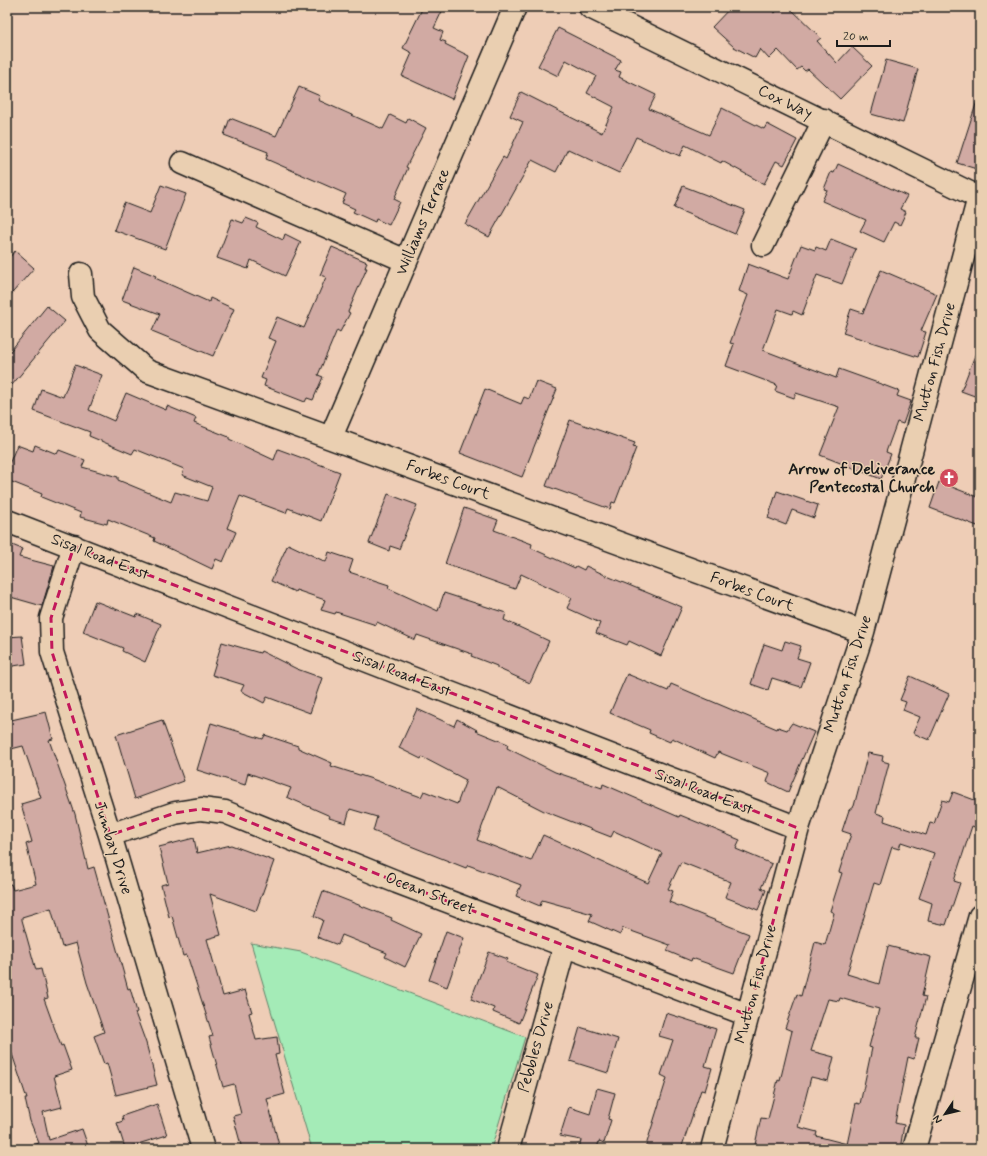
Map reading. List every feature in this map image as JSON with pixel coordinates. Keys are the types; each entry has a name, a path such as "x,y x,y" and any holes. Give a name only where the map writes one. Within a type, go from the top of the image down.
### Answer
{"street":[{"name":"Williams Terrace","path":"331,437 515,7"},
{"name":"Cox Way","path":"590,7 980,197"},
{"path":"764,245 824,120"},
{"path":"182,163 406,261"},
{"name":"Mutton Fish Drive","path":"712,1149 798,828 863,632 980,197"},
{"name":"Forbes Court","path":"81,274 83,297 100,330 147,371 863,632"},
{"name":"Sisal Road East","path":"7,521 798,828"},
{"name":"Jumbay Drive","path":"74,546 51,618 52,652 110,835 203,1149"},
{"name":"Ocean Street","path":"110,835 175,813 201,809 225,812 397,882 748,1015"},
{"path":"914,1149 980,916"},
{"name":"Pebbles Drive","path":"508,1149 564,945"}],"highlighted area":[{"path":"74,546 798,828 748,1015 397,882 225,812 201,809 175,813 110,835 52,652 51,618"}],"green space":[{"path":"251,943 301,952 525,1037 491,1149 312,1149"}],"building":[{"path":"423,7 444,7 434,28 443,32 440,40 469,56 452,99 402,76 412,53 403,48"},
{"path":"731,7 768,7 775,13 781,7 789,7 821,38 817,41 837,63 852,47 872,66 840,99 808,69 805,71 801,67 797,70 778,50 769,59 760,49 755,58 734,47 712,27"},
{"path":"558,28 621,60 615,70 621,72 619,77 656,95 649,109 709,135 722,108 764,129 767,124 797,140 784,165 776,161 764,184 722,161 721,163 685,145 680,156 636,137 619,173 568,149 556,172 532,160 489,237 465,224 503,157 506,159 523,122 510,116 521,92 602,133 614,107 587,93 596,76 566,60 558,76 538,66"},
{"path":"886,60 918,69 903,123 871,114"},
{"path":"299,87 320,96 318,100 383,129 390,115 406,123 408,118 426,128 406,167 408,168 394,199 400,202 389,225 376,219 375,222 353,212 355,209 342,203 346,194 266,159 268,152 224,135 230,118 276,136"},
{"path":"977,101 980,102 980,170 957,163"},
{"path":"838,164 907,196 900,209 906,212 900,225 894,222 884,242 860,231 866,220 822,201 827,190 824,189 831,172 834,173"},
{"path":"161,185 186,194 165,249 114,230 124,203 150,213"},
{"path":"683,186 745,210 735,234 674,208"},
{"path":"246,218 258,223 256,227 283,240 285,234 301,242 285,276 251,260 248,269 217,258 232,219 243,223"},
{"path":"831,239 856,249 842,284 817,275 802,315 793,311 792,314 778,309 763,350 836,378 839,369 899,391 897,396 911,401 903,424 897,422 886,452 891,454 881,479 820,455 839,407 796,393 794,398 775,391 777,385 726,366 734,344 730,343 748,295 739,291 748,264 788,279 801,245 815,250 816,247 826,251"},
{"path":"332,247 367,262 365,268 367,268 348,312 350,313 340,332 337,330 318,375 323,377 313,400 307,398 305,402 264,386 266,380 261,378 276,341 268,338 277,317 304,328 326,277 320,275"},
{"path":"15,251 34,268 7,299 7,260"},
{"path":"134,267 209,302 210,298 234,309 213,356 152,331 160,314 122,300"},
{"path":"881,270 937,294 921,331 926,332 918,357 843,333 851,309 863,313"},
{"path":"47,306 65,321 7,391 7,355"},
{"path":"979,345 980,346 980,398 961,391"},
{"path":"75,365 102,375 89,410 114,421 126,393 166,410 167,406 196,418 194,423 229,437 229,439 274,460 278,449 340,472 321,521 288,508 286,513 240,496 227,528 236,532 223,562 216,559 212,569 154,541 155,538 108,519 107,524 80,517 81,513 41,497 42,494 7,480 7,469 17,445 33,451 35,445 57,454 59,450 85,460 82,467 118,477 118,480 171,502 175,492 207,501 212,487 182,475 184,469 135,449 132,454 89,436 90,432 34,411 41,389 63,397"},
{"path":"536,381 557,389 522,477 460,453 485,389 521,404 524,397 529,399"},
{"path":"570,420 635,443 633,447 636,448 615,503 612,502 610,509 546,486"},
{"path":"939,482 980,498 980,527 930,508"},
{"path":"777,491 818,505 814,518 792,510 786,525 768,518"},
{"path":"388,494 417,505 399,549 390,546 389,551 369,543"},
{"path":"464,508 498,520 494,530 532,544 531,548 575,568 576,566 584,570 586,566 682,607 661,656 629,641 627,645 596,633 600,623 567,608 572,598 521,574 515,589 445,564"},
{"path":"7,543 22,549 19,557 54,566 42,606 7,596"},
{"path":"288,544 326,562 329,552 353,560 349,572 389,585 388,588 438,611 444,593 506,613 504,620 549,641 530,683 497,668 497,666 471,656 472,654 417,635 415,640 377,622 376,625 336,612 335,614 321,610 325,600 296,590 295,592 271,581"},
{"path":"95,601 136,617 137,614 161,624 145,662 122,651 123,648 83,632"},
{"path":"22,636 26,664 7,667 7,637"},
{"path":"785,641 801,646 797,658 810,662 801,687 772,678 768,690 751,684 764,644 782,650"},
{"path":"222,642 260,653 261,651 297,669 322,678 310,713 267,697 264,703 241,691 244,685 212,675"},
{"path":"627,674 668,691 671,684 777,729 778,727 787,730 792,723 814,732 788,792 767,782 770,773 718,752 715,758 672,738 670,742 649,733 650,730 610,713"},
{"path":"910,676 949,694 929,740 913,733 920,717 903,710 906,702 900,700"},
{"path":"417,709 454,726 457,719 477,730 476,731 508,744 507,748 555,772 602,788 603,784 679,817 680,815 740,840 736,849 772,864 761,888 766,890 758,910 725,897 731,882 681,862 668,889 673,891 669,902 749,934 734,973 692,958 691,961 667,951 670,945 623,928 620,935 589,921 592,914 542,900 540,906 516,896 521,885 468,865 466,868 373,831 377,817 350,809 346,823 329,818 330,816 287,797 291,788 248,773 245,785 197,770 211,723 263,739 265,735 298,746 298,748 332,763 331,766 421,797 424,791 457,804 466,780 422,757 421,759 399,748","holes":["497,787 544,811 611,837 614,831 662,853 648,883 543,835 531,861 477,840"]},
{"path":"46,712 53,739 49,740 75,814 88,869 94,867 128,989 130,988 137,1012 135,1013 146,1043 157,1085 116,1095 107,1063 104,1064 94,1036 104,1032 87,983 76,943 62,947 51,908 22,917 36,970 41,969 48,998 44,999 61,1046 63,1045 72,1070 54,1076 62,1107 43,1112 49,1140 82,1129 89,1149 31,1149 30,1146 39,1143 30,1121 25,1099 27,1099 7,1039 7,885 11,884 13,890 36,884 26,844 32,842 21,804 41,798 23,746 7,750 7,721"},
{"path":"162,720 184,781 135,799 116,735"},
{"path":"868,753 883,756 882,761 889,763 876,813 885,816 884,821 926,835 930,823 934,824 942,800 949,802 953,792 980,802 980,818 977,828 972,826 954,881 960,883 946,925 928,921 932,903 919,898 934,853 901,842 899,849 892,847 880,885 874,883 847,974 879,984 888,946 931,957 922,996 926,997 915,1038 919,1038 914,1059 908,1057 895,1123 904,1125 900,1149 754,1149 761,1118 768,1119 778,1080 780,1081 792,1031 785,1028 797,994 801,996 815,942 825,945 834,913 830,911 842,873 839,872 851,834 842,831 849,810 854,806","holes":["840,998 879,1009 869,1047 872,1048 860,1104 856,1103 846,1149 847,1144 816,1136 817,1132 798,1127 811,1077 828,1081 834,1057 811,1051 828,999 839,1001"]},
{"path":"194,838 197,853 231,845 274,861 256,911 210,894 221,935 207,939 223,996 245,990 252,1012 249,1013 256,1040 277,1037 279,1054 275,1055 285,1094 267,1099 280,1149 242,1149 233,1116 241,1114 234,1084 223,1087 209,1037 213,1036 187,955 183,956 172,916 169,917 161,885 168,883 159,847"},
{"path":"323,891 392,918 391,920 421,934 405,967 385,957 387,953 342,935 338,945 317,937 323,920 314,916"},
{"path":"446,931 464,938 447,987 429,980"},
{"path":"489,952 508,959 506,962 538,975 519,1023 493,1012 494,1008 471,999"},
{"path":"666,1013 716,1029 705,1066 712,1068 705,1091 701,1090 681,1149 645,1149 667,1078 661,1075 673,1040 659,1036"},
{"path":"580,1027 618,1039 608,1073 570,1061"},
{"path":"597,1088 615,1093 608,1119 611,1120 604,1143 599,1141 597,1149 579,1149 581,1140 560,1136 569,1107 590,1114"},
{"path":"157,1104 167,1135 125,1148 117,1123 123,1121 122,1116"}],"place":[{"name":"Arrow of Deliverance Pentecostal Church","path":"949,478"}]}
